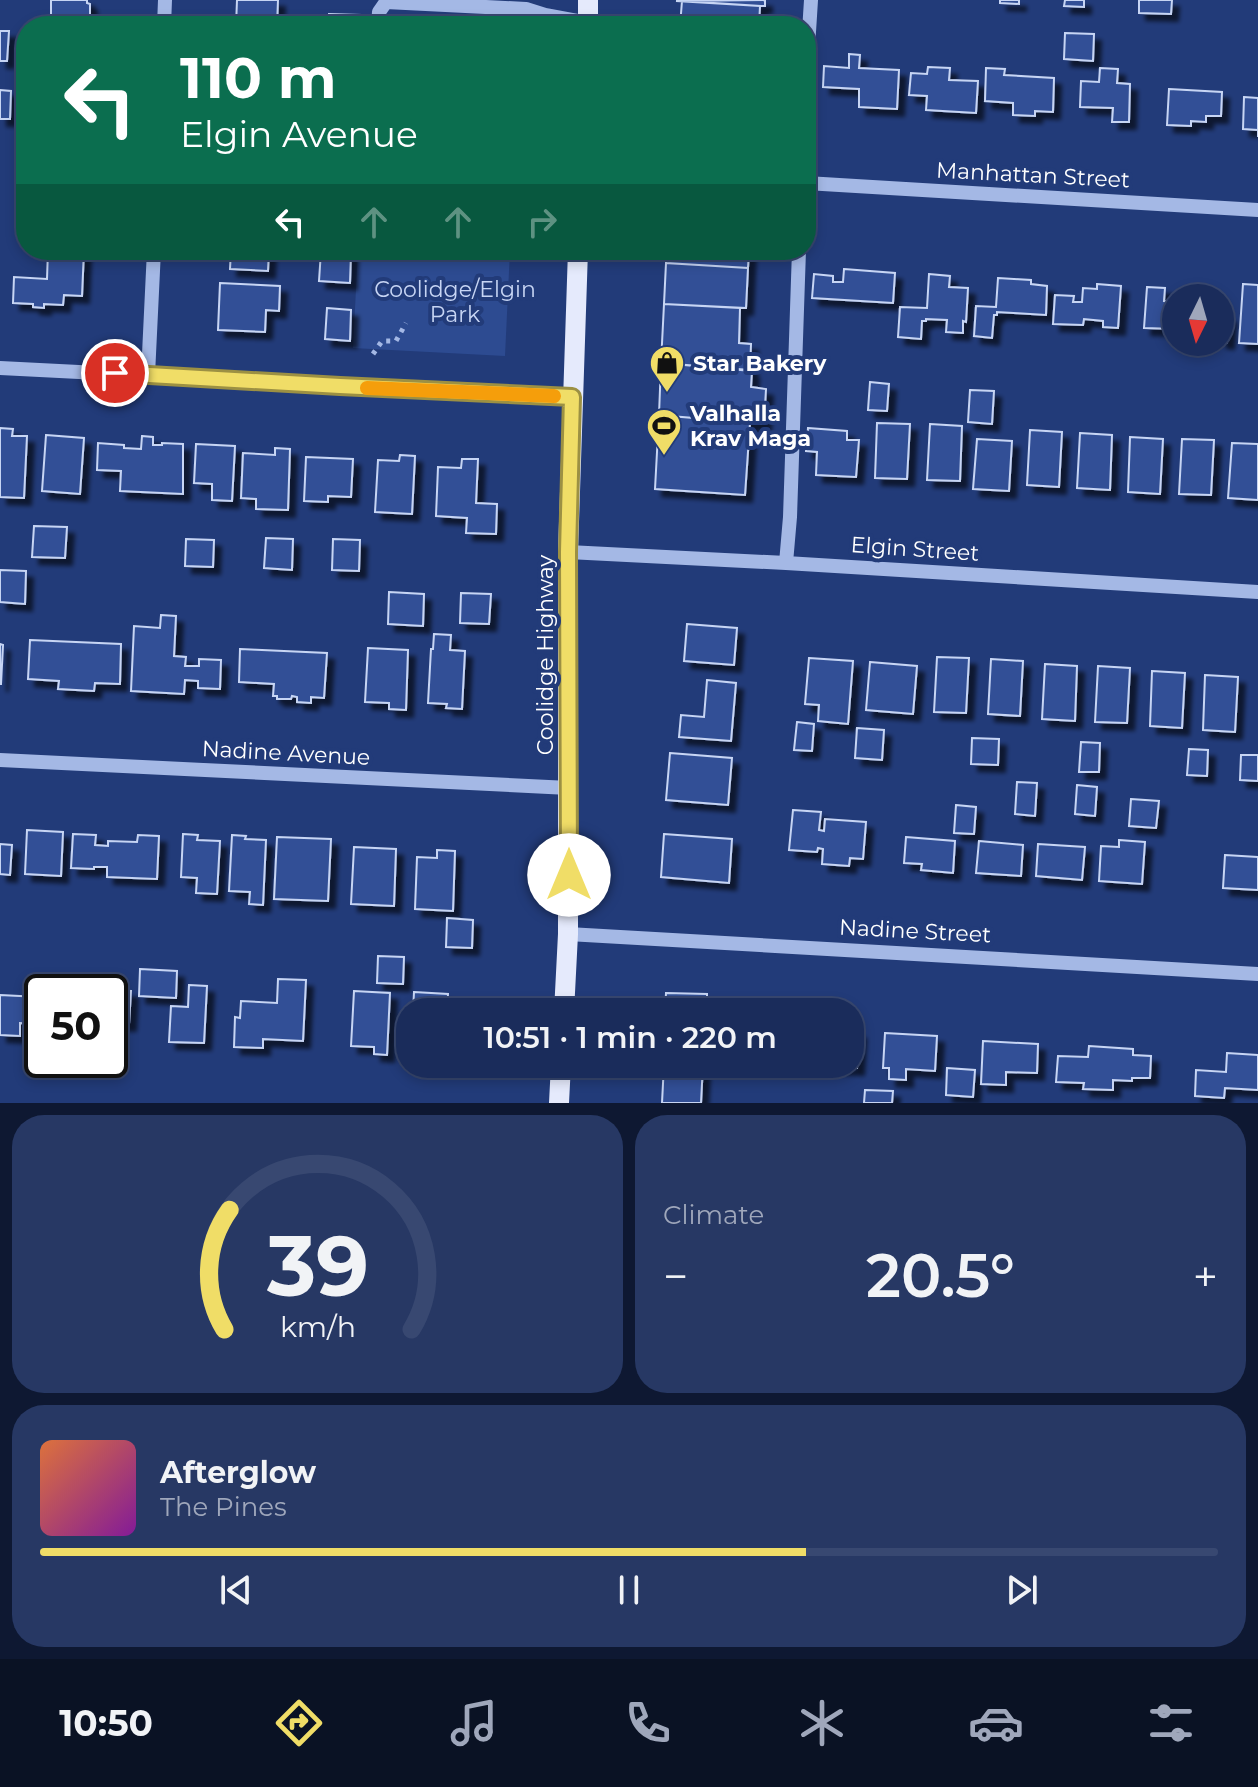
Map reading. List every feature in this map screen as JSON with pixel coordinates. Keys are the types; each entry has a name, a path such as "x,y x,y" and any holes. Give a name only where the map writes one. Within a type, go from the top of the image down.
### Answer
{"main road":[{"name":"Coolidge Highway","path":"565,998 568,934 568,552 578,260"},
{"path":"559,1103 560,1078"}],"street":[{"path":"379,16 386,2 406,2 485,3 550,16"},
{"name":"Manhattan Street","path":"816,184 1258,210"},
{"path":"148,375 154,260"},
{"path":"786,563 799,260"},
{"path":"0,368 572,397"},
{"name":"Elgin Street","path":"568,552 1258,592"},
{"name":"Nadine Avenue","path":"0,760 569,788"},
{"name":"Nadine Street","path":"568,934 1258,974"}],"path":[{"path":"373,354 382,341 396,341 406,323"}],"green space":[{"name":"Coolidge/Elgin Park","path":"357,260 510,260 505,356 353,348"}],"building":[{"path":"51,0 87,0 90,4 90,16 51,16"},
{"path":"237,0 278,0 277,16 236,16"},
{"path":"765,0 765,6 676,1"},
{"path":"1000,0 1019,0 1019,4 1000,3"},
{"path":"1065,0 1084,0 1084,7 1064,6"},
{"path":"1139,0 1172,0 1171,14 1139,13"},
{"path":"682,1 760,6 760,16 681,16"},
{"path":"329,14 361,15 361,16"},
{"path":"0,31 9,31 7,61 0,61"},
{"path":"1065,33 1094,34 1093,61 1064,59"},
{"path":"849,54 860,55 859,68 899,70 897,109 859,107 859,89 823,87 824,66 849,68"},
{"path":"928,67 950,68 949,80 978,81 976,113 926,110 927,96 909,95 911,73 927,74"},
{"path":"986,68 1005,69 1004,75 1054,78 1053,112 1035,111 1035,116 1013,115 1013,103 985,101"},
{"path":"1100,68 1118,69 1117,83 1130,84 1129,122 1112,122 1113,108 1080,107 1081,81 1099,82"},
{"path":"1169,89 1222,92 1221,116 1206,116 1206,122 1191,121 1191,126 1167,125"},
{"path":"0,90 11,91 10,119 0,119"},
{"path":"1244,97 1258,98 1258,130 1243,129"},
{"path":"48,260 84,260 82,296 64,295 63,305 44,304 44,308 13,303 14,277 47,279"},
{"path":"230,260 269,260 268,271 230,269"},
{"path":"320,260 351,260 350,283 319,281"},
{"path":"666,260 748,260 748,268 666,263"},
{"path":"666,263 748,268 746,308 664,304"},
{"path":"844,269 895,273 893,303 812,298 814,274 833,276 833,282 843,282"},
{"path":"929,274 950,276 949,287 968,288 963,333 946,332 947,320 926,319 922,321 921,339 898,337 900,307 927,308"},
{"path":"998,278 1031,280 1031,284 1047,286 1046,315 997,312 992,338 974,336 976,306 996,307"},
{"path":"220,283 280,286 279,311 266,310 265,332 218,330"},
{"path":"1097,284 1121,286 1118,328 1103,327 1103,321 1084,319 1083,325 1053,324 1055,295 1074,296 1073,302 1082,302 1083,288 1097,289"},
{"path":"1243,284 1258,285 1258,344 1239,343"},
{"path":"1147,287 1162,288 1162,329 1144,328"},
{"path":"664,304 740,308 739,343 751,344 750,370 661,363"},
{"path":"327,308 351,310 350,341 325,339"},
{"path":"661,363 752,371 751,387 766,389 764,424 659,415"},
{"path":"870,382 889,384 887,411 868,410"},
{"path":"970,390 994,391 992,424 968,422"},
{"path":"659,415 750,423 745,495 655,489"},
{"path":"877,423 910,424 907,479 875,478"},
{"path":"930,424 962,426 960,481 927,480"},
{"path":"0,428 13,429 12,436 27,436 24,498 0,497"},
{"path":"808,428 847,431 847,440 859,440 856,477 816,475 817,452 806,451"},
{"path":"1030,430 1062,432 1059,487 1027,485"},
{"path":"1080,433 1112,435 1110,490 1077,488"},
{"path":"46,435 84,438 80,494 42,491"},
{"path":"142,436 153,437 153,445 183,444 183,494 120,491 121,471 97,470 98,443 141,449"},
{"path":"1130,437 1163,439 1160,494 1128,492"},
{"path":"977,439 1012,441 1009,491 973,489"},
{"path":"1182,439 1214,440 1211,495 1179,494"},
{"path":"1232,443 1258,444 1258,500 1228,498"},
{"path":"196,444 235,446 232,501 212,500 212,484 194,483"},
{"path":"275,448 290,449 288,510 256,509 256,499 241,498 243,453 275,455"},
{"path":"400,455 415,456 412,514 375,512 378,460 399,461"},
{"path":"306,457 353,459 351,497 328,496 328,502 304,501"},
{"path":"462,459 478,459 476,503 497,504 496,534 466,533 467,518 436,516 438,467 461,468"},
{"path":"34,526 67,527 65,558 32,557"},
{"path":"266,538 293,539 292,570 264,568"},
{"path":"186,539 214,540 213,567 185,566"},
{"path":"333,539 360,540 359,571 332,570"},
{"path":"0,570 26,571 25,604 0,602"},
{"path":"389,592 424,594 423,626 388,624"},
{"path":"461,593 491,594 489,624 460,623"},
{"path":"161,615 176,616 174,656 186,657 185,666 199,666 199,659 221,660 220,689 198,688 198,681 185,680 184,694 131,691 134,626 160,628"},
{"path":"687,624 737,628 734,665 684,661"},
{"path":"434,634 451,635 450,650 465,651 462,709 428,703"},
{"path":"30,640 121,644 120,684 95,683 94,691 58,689 59,681 28,679"},
{"path":"0,644 3,645 1,684 0,684"},
{"path":"368,648 408,650 406,710 389,709 389,703 365,702"},
{"path":"240,649 327,653 324,698 311,697 311,703 297,702 297,697 292,696 291,699 277,699 273,696 274,684 239,682"},
{"path":"937,657 969,658 966,713 934,712"},
{"path":"809,658 853,661 848,724 818,721 819,705 805,704"},
{"path":"991,659 1023,661 1020,716 988,714"},
{"path":"870,662 917,666 913,714 866,710"},
{"path":"1045,664 1077,666 1075,721 1042,719"},
{"path":"1098,666 1130,668 1127,723 1095,722"},
{"path":"1152,671 1185,673 1182,728 1150,726"},
{"path":"1205,675 1238,677 1235,732 1203,730"},
{"path":"707,680 736,683 731,741 679,737 681,715 704,717"},
{"path":"797,722 814,724 812,751 794,750"},
{"path":"857,728 884,730 882,760 855,758"},
{"path":"972,738 999,739 998,765 971,764"},
{"path":"1081,742 1100,743 1099,772 1079,772"},
{"path":"1189,749 1208,750 1207,776 1187,775"},
{"path":"670,753 732,758 728,805 666,800"},
{"path":"1241,755 1258,755 1258,781 1240,780"},
{"path":"1017,782 1037,783 1035,816 1015,814"},
{"path":"1077,785 1097,787 1095,816 1075,814"},
{"path":"1131,799 1159,801 1156,828 1129,826"},
{"path":"956,805 976,807 974,834 954,833"},
{"path":"793,810 821,812 819,830 824,831 825,819 866,822 863,859 850,858 849,866 822,864 823,849 818,848 817,852 789,850"},
{"path":"27,830 63,832 61,876 25,874"},
{"path":"73,834 96,835 95,845 108,846 108,841 137,842 138,835 159,836 157,879 107,877 107,867 71,868"},
{"path":"183,834 198,835 197,840 220,841 217,894 196,893 197,878 181,877"},
{"path":"664,834 732,839 729,883 661,877"},
{"path":"232,835 266,840 263,905 249,904 250,892 229,891"},
{"path":"277,837 331,839 328,901 274,899"},
{"path":"906,837 955,841 953,873 921,870 922,864 904,863"},
{"path":"1119,840 1145,842 1142,884 1099,881 1101,846 1119,847"},
{"path":"979,841 1023,845 1021,876 976,873"},
{"path":"0,844 12,845 10,875 0,874"},
{"path":"1038,844 1085,847 1082,880 1036,876"},
{"path":"354,847 396,849 394,906 351,904"},
{"path":"437,850 455,851 453,911 415,909 417,857 437,858"},
{"path":"1225,855 1258,857 1258,890 1223,888"},
{"path":"447,918 473,920 472,948 446,947"},
{"path":"378,956 404,957 403,984 377,983"},
{"path":"140,969 177,971 176,998 139,996"},
{"path":"278,979 306,980 303,1041 263,1039 263,1048 234,1047 235,1017 240,1018 241,1001 277,1003"},
{"path":"189,985 207,986 204,1043 169,1042 171,1006 188,1007"},
{"path":"128,991 131,991 128,1024"},
{"path":"354,991 390,993 387,1055 374,1054 374,1047 351,1046"},
{"path":"414,992 448,994 448,998 414,998"},
{"path":"666,993 707,994 707,998 666,998"},
{"path":"0,995 24,996 24,1023 20,1023 20,1036 0,1035"},
{"path":"885,1033 937,1036 935,1071 906,1069 906,1080 889,1079 889,1068 883,1068"},
{"path":"983,1041 1038,1044 1037,1073 1006,1072 1006,1085 981,1084"},
{"path":"1089,1046 1133,1049 1133,1055 1151,1056 1150,1078 1113,1080 1113,1090 1083,1089 1084,1083 1056,1082 1058,1056 1088,1057"},
{"path":"1227,1053 1258,1055 1258,1090 1225,1088 1224,1098 1195,1096 1196,1070 1226,1072"},
{"path":"947,1068 975,1070 973,1097 946,1095"},
{"path":"663,1078 702,1078 701,1103 662,1103"},
{"path":"865,1090 893,1091 892,1103 864,1103"}],"slow traffic":[{"path":"367,388 554,396"}],"place":[{"name":"Star Bakery","path":"667,394"},
{"name":"Valhalla Krav Maga","path":"664,457"}],"route":[{"path":"115,373 572,397 568,552 569,875"}]}
